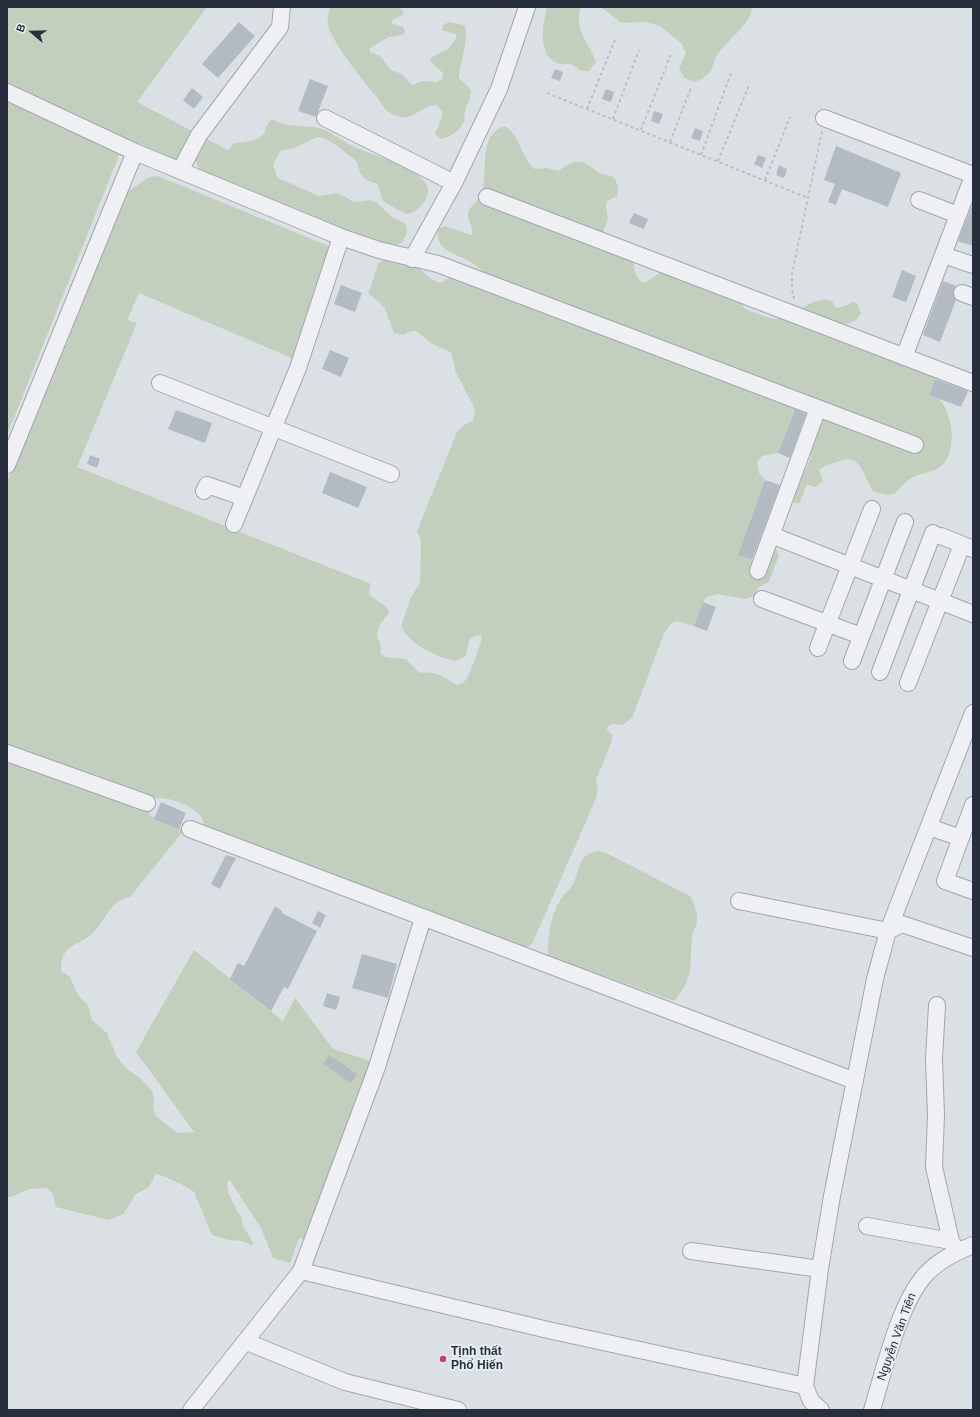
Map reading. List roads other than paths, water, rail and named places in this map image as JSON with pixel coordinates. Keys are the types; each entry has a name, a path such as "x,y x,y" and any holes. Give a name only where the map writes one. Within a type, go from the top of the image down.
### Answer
{"street":[{"path":"180,171 199,135 280,27 282,7"},
{"path":"412,259 454,183 499,89 527,7"},
{"path":"7,92 135,152 341,237 379,250 448,267 915,444"},
{"path":"325,118 454,183"},
{"path":"824,118 973,176 904,357"},
{"path":"7,465 135,152"},
{"path":"487,197 973,384"},
{"path":"919,200 958,215"},
{"path":"234,524 298,368 341,237"},
{"path":"943,254 973,266"},
{"path":"160,383 391,474"},
{"path":"758,571 818,408"},
{"path":"204,491 206,485 245,498"},
{"path":"818,648 872,510"},
{"path":"852,661 905,522"},
{"path":"771,535 973,614"},
{"path":"880,672 911,590 937,535 968,547 940,602 908,683"},
{"path":"762,599 861,636"},
{"path":"821,1410 811,1401 805,1386 820,1269 875,978 888,931 929,827 968,740 973,713"},
{"path":"7,753 147,803"},
{"path":"973,805 945,881 973,891"},
{"path":"929,827 961,838"},
{"path":"190,830 855,1080"},
{"path":"740,901 888,931 902,924 973,948"},
{"path":"191,1410 247,1342 301,1271 377,1067 423,918"},
{"path":"867,1226 954,1246 934,1167 936,1115 934,1059 937,1005"},
{"name":"Nguyễn Văn Tiên","path":"872,1410 894,1338 909,1298 926,1274 942,1260 954,1246 973,1246"},
{"path":"691,1251 820,1269"},
{"path":"301,1271 548,1330 805,1386"},
{"path":"247,1342 345,1382 458,1410"}],"place":[{"name":"Tịnh thất Phổ Hiến","path":"443,1359"}]}
